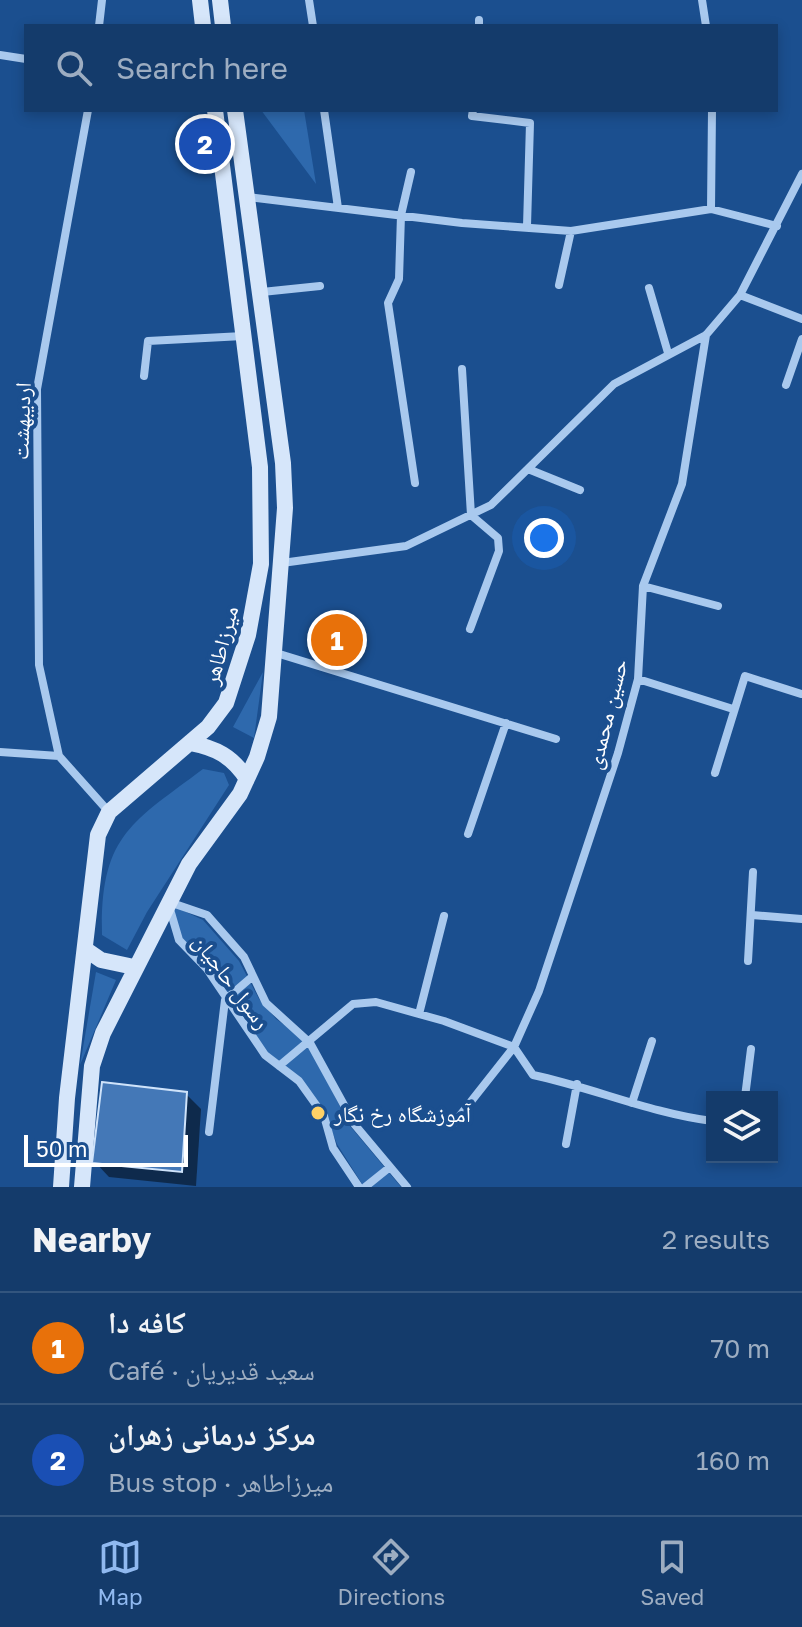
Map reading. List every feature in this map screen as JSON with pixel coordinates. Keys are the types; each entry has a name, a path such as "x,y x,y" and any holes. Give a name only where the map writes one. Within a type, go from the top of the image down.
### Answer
{"main road":[{"path":"200,0 203,24"},
{"path":"220,0 223,24"},
{"name":"میرزاطاهر","path":"109,812 190,743 226,703 248,635 261,564 260,467 215,112"},
{"name":"میرزاطاهر","path":"82,1187 92,1066 103,1033 168,902 247,779 269,717 272,652 282,563 283,463 235,112"},
{"path":"190,743 218,750 235,760 247,779"},
{"path":"61,1187 67,1098 94,862 98,835 109,812"},
{"path":"85,949 101,960 134,967"}],"street":[{"path":"99,24 102,0"},
{"path":"309,0 313,24"},
{"path":"702,0 706,24"},
{"path":"0,55 24,59"},
{"name":"اردیبهشت","path":"88,112 74,203 37,389 39,665 59,756 109,812"},
{"path":"324,112 338,208"},
{"path":"473,112 472,116 530,123 527,226"},
{"path":"711,209 712,112"},
{"path":"411,172 401,215 399,279 388,303 415,483"},
{"path":"282,563 406,546 491,505 614,384 706,335 740,295 802,174"},
{"path":"248,197 571,231 711,209 777,226"},
{"path":"559,285 571,231"},
{"path":"262,292 320,286"},
{"path":"649,288 668,353"},
{"path":"740,295 802,319"},
{"name":"حسین محمدی","path":"454,1123 514,1047 539,991 618,753 638,679 643,586 682,484 706,335"},
{"path":"144,376 148,341 243,336"},
{"path":"786,385 802,339"},
{"path":"462,369 471,515 498,538 499,551 470,629"},
{"path":"528,469 580,490"},
{"path":"643,586 718,606"},
{"path":"272,652 556,739"},
{"path":"715,773 745,676 801,694"},
{"path":"638,679 733,709"},
{"path":"468,834 506,723"},
{"path":"0,752 59,756"},
{"path":"748,961 753,872"},
{"name":"رسول حاجیان","path":"168,902 207,915 244,957 266,1003 310,1043 355,1125 407,1187"},
{"name":"رسول حاجیان","path":"168,902 179,940 207,969 225,1000 265,1055 299,1081 324,1116 333,1148 362,1187"},
{"path":"752,915 802,919"},
{"path":"419,1014 444,916"},
{"path":"209,1132 225,1000 253,976"},
{"path":"279,1066 353,1004 376,1002 514,1047 533,1075 577,1084 670,1116 706,1120"},
{"path":"632,1103 652,1041"},
{"path":"746,1091 751,1049"},
{"path":"566,1144 577,1084"},
{"path":"362,1187 390,1167"}],"shaded area":[{"path":"262,112 304,112 316,184"},
{"path":"263,672 254,738 233,727"},
{"path":"203,769 224,773 229,785 147,912 127,950 102,935 103,902 114,853 139,819"},
{"path":"171,905 203,920 239,961 259,999 276,1019 306,1040 350,1126 401,1187 364,1187 337,1144 326,1116 299,1080 265,1053 181,939"},
{"path":"96,972 116,980 80,1065"}],"building":[{"path":"102,1082 187,1092 182,1172 92,1163"}],"place":[{"name":"مرکز درمانی زهران","path":"205,144"},
{"name":"کافه دا","path":"337,640"},
{"name":"آموزشگاه رخ نگار","path":"318,1113"}]}
